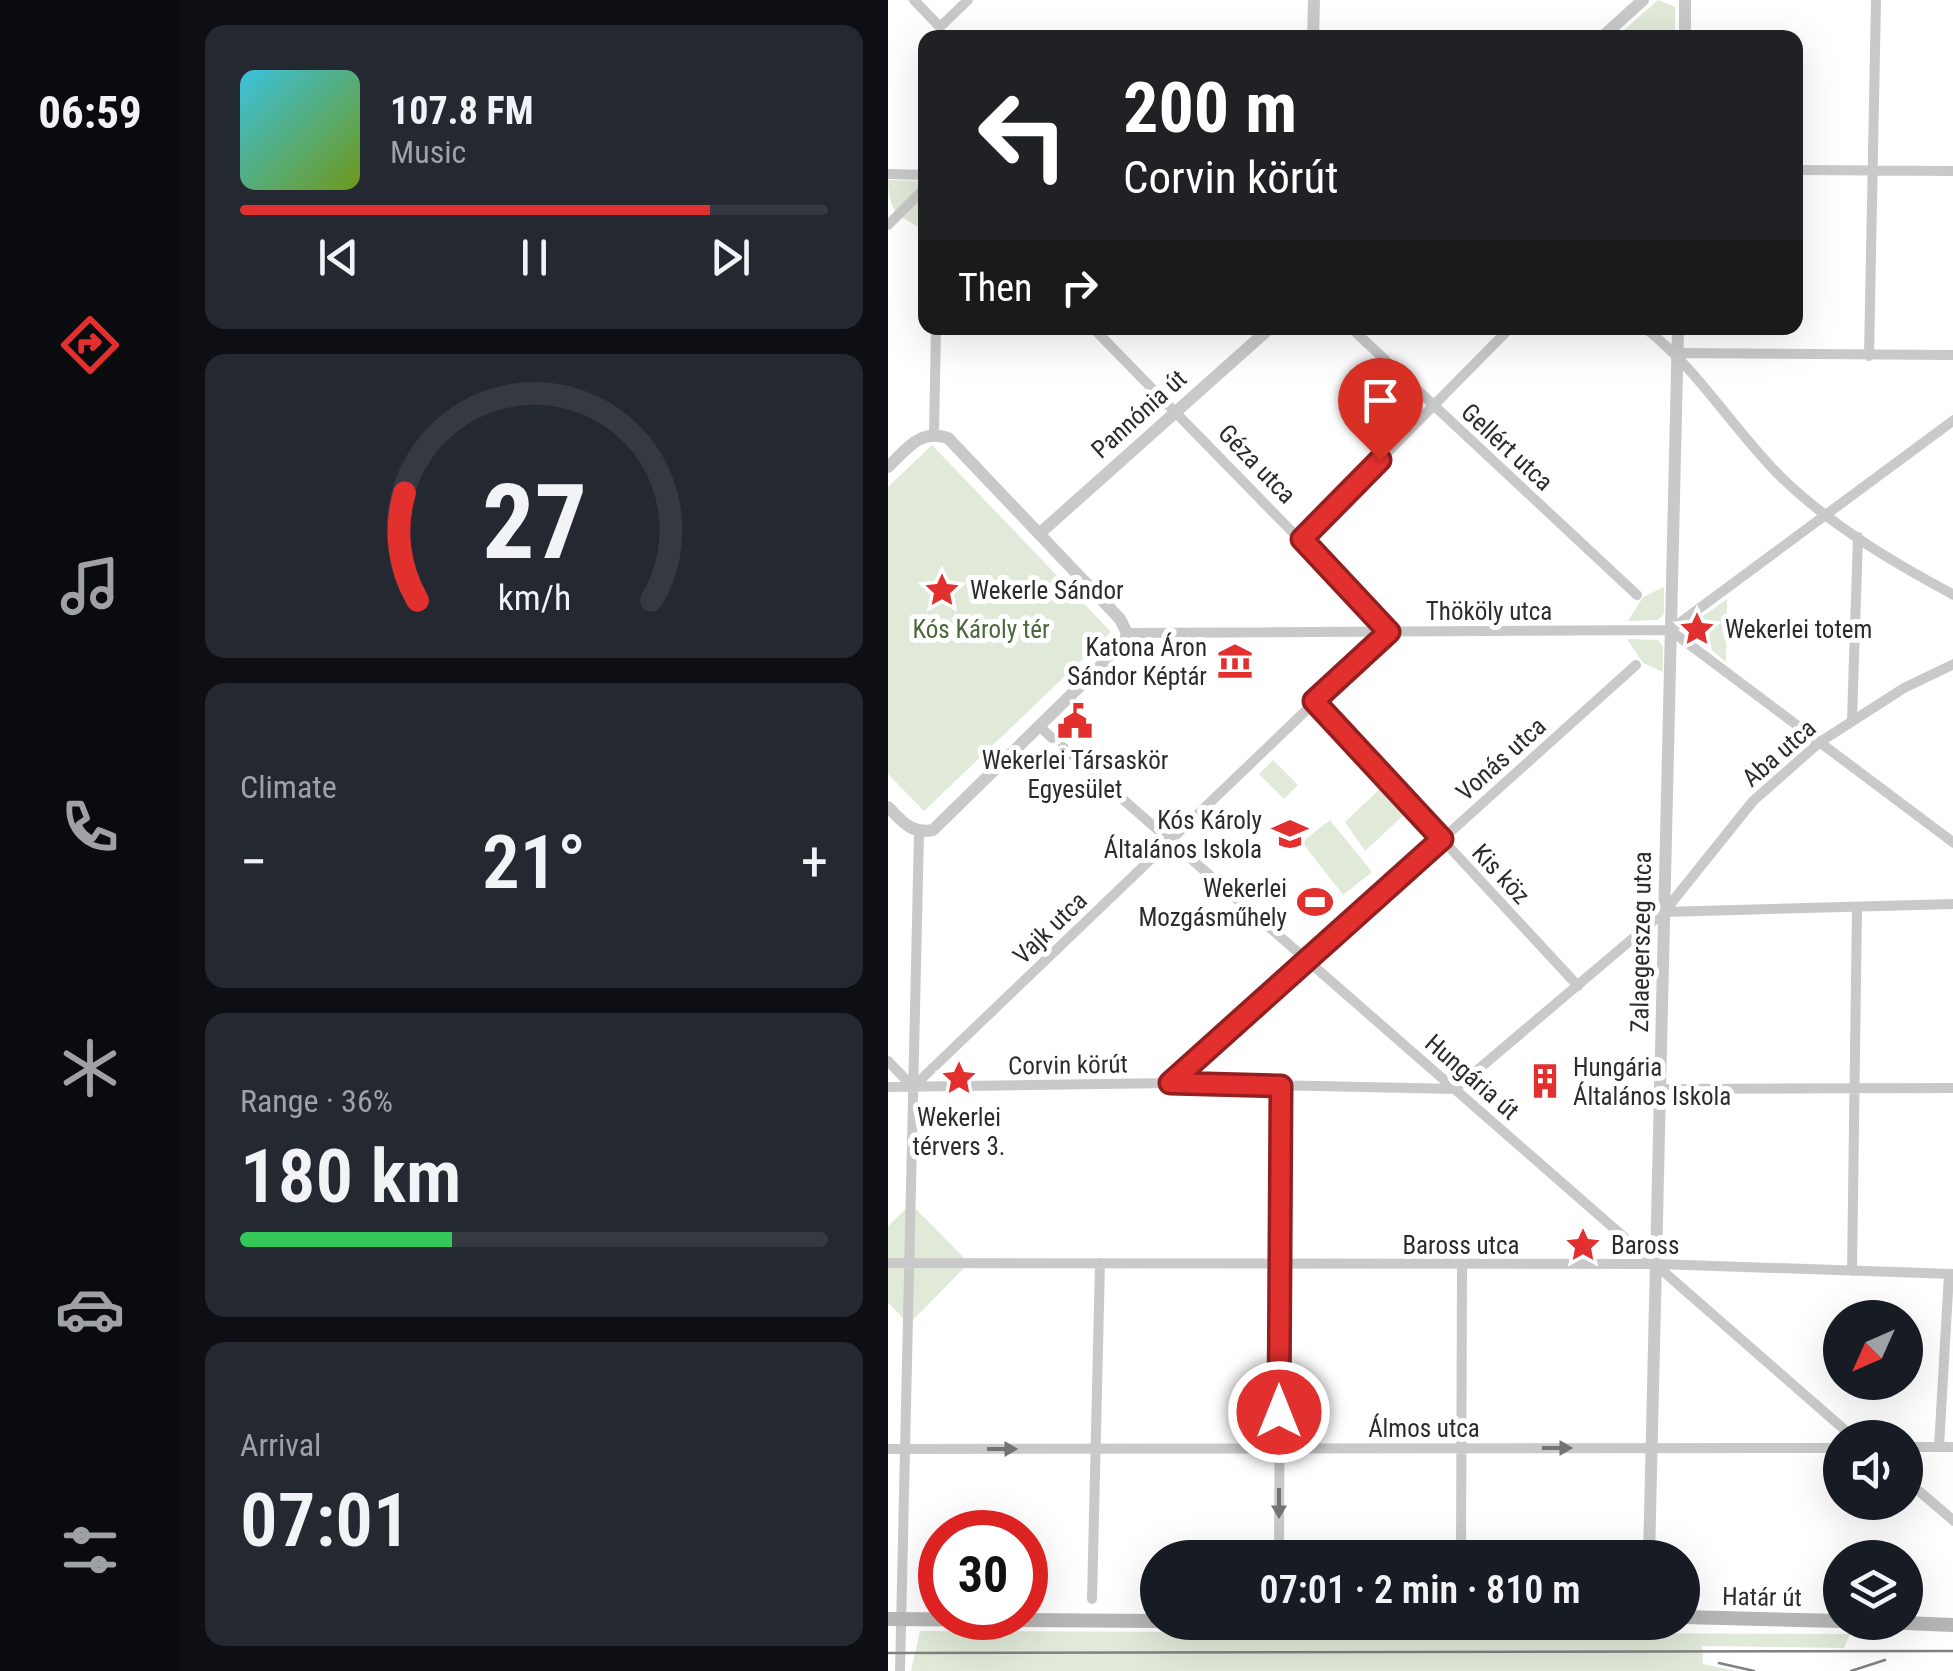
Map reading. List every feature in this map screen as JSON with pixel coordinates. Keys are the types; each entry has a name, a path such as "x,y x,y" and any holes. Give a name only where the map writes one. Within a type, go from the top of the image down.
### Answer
{"main road":[{"name":"Határ út","path":"1700,1617 1823,1621"},
{"path":"894,1619 1140,1620"},
{"path":"1923,1624 1954,1625"}],"street":[{"path":"914,0 938,30"},
{"path":"942,30 968,0"},
{"path":"1313,30 1314,0"},
{"path":"1610,30 1643,0"},
{"path":"1684,30 1686,0"},
{"path":"1869,356 1876,0"},
{"path":"1803,170 1954,171"},
{"path":"888,174 918,174"},
{"path":"888,225 918,195"},
{"path":"934,434 936,335"},
{"name":"Géza utca","path":"1099,335 1389,632"},
{"name":"Pannónia út","path":"1038,534 1262,335"},
{"name":"Gellért utca","path":"1358,335 1637,595"},
{"path":"1302,539 1503,335"},
{"path":"1653,335 1677,353 1732,425 1785,480 1858,537 1954,595"},
{"name":"Zalaegerszeg utca","path":"1649,1540 1678,335"},
{"path":"1677,353 1954,355"},
{"path":"1954,420 1670,630 1954,843"},
{"path":"888,467 920,437 934,434 948,438 1120,619 1127,632 1124,643 933,830 920,833"},
{"path":"1852,719 1858,537"},
{"name":"Thököly utca","path":"1127,632 1670,630"},
{"name":"Vajk utca","path":"913,1087 1389,632"},
{"name":"Aba utca","path":"1664,912 1753,801 1820,742 1852,719 1954,664"},
{"name":"Vonás utca","path":"1170,1083 1636,665"},
{"name":"Kis köz","path":"1314,701 1578,986"},
{"path":"1039,726 1052,738"},
{"name":"Hungária út","path":"1062,746 1834,1420"},
{"path":"888,807 920,833"},
{"path":"900,1671 894,1619 909,1324 920,833"},
{"path":"1455,1089 1664,912 1954,904"},
{"path":"1852,1271 1857,907"},
{"path":"888,1061 913,1087"},
{"name":"Corvin körút","path":"888,1087 1170,1083 1455,1089"},
{"path":"1278,1540 1281,1086"},
{"path":"1660,1089 1954,1088"},
{"name":"Baross utca","path":"888,1263 1656,1264 1951,1274"},
{"path":"1092,1598 1100,1263"},
{"path":"1460,1540 1462,1266"},
{"path":"1939,1447 1951,1274"},
{"path":"1923,1447 1954,1447"},
{"name":"Álmos utca","path":"888,1449 1823,1448"},
{"path":"1923,1495 1954,1521"}],"green space":[{"path":"1658,0 1675,7 1675,30 1624,30"},
{"path":"888,180 918,181 918,226 897,212 890,199"},
{"name":"Kós Károly tér","path":"932,445 1111,632 924,811 888,774 888,487"},
{"path":"1664,587 1664,614 1658,620 1628,621 1643,597"},
{"path":"1727,599 1726,662 1700,640 1699,619"},
{"path":"1627,639 1658,640 1663,646 1663,672 1643,663"},
{"path":"1273,760 1298,785 1284,799 1259,774"},
{"path":"1383,786 1407,812 1365,851 1345,822"},
{"path":"1330,820 1372,872 1343,895 1302,842"},
{"path":"911,1204 969,1263 909,1324 888,1303 888,1226"},
{"path":"1048,1631 1140,1632 1140,1640 1700,1640 1700,1634 1823,1634 1823,1640 1847,1640 1844,1648 1702,1646 1703,1664 1735,1671 911,1671 918,1640 1048,1640"}],"tram line":[{"path":"888,1653 1954,1651"},
{"path":"1851,1671 1885,1660"},
{"path":"1719,1663 1754,1671"}],"place":[{"name":"Wekerle Sándor","path":"942,590"},
{"name":"Wekerlei totem","path":"1697,629"},
{"name":"Katona Áron Sándor Képtár","path":"1235,661"},
{"name":"Wekerlei Társaskör Egyesület","path":"1075,721"},
{"name":"Kós Károly Általános Iskola","path":"1290,834"},
{"name":"Wekerlei Mozgásműhely","path":"1315,902"},
{"name":"Wekerlei térvers 3.","path":"959,1078"},
{"name":"Hungária Általános Iskola","path":"1545,1081"},
{"name":"Baross","path":"1583,1245"}],"route":[{"path":"1279,1412 1281,1086 1170,1083 1442,839 1314,701 1389,632 1302,539 1380,460"}]}
